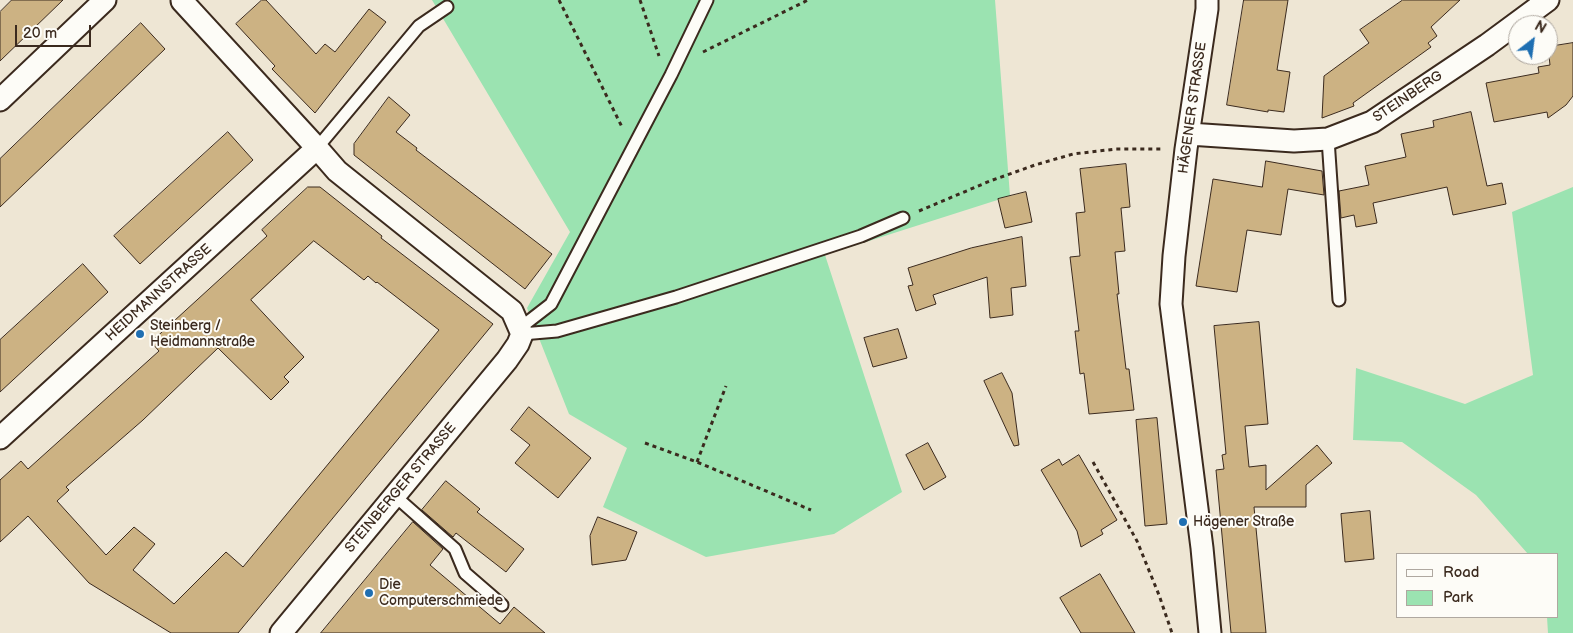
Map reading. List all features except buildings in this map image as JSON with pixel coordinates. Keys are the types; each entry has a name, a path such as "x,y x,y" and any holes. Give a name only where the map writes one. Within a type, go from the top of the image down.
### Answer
{"street":[{"path":"0,100 105,0"},
{"name":"HÄGENER STRASSE","path":"1207,0 1187,141 1174,256 1171,304 1199,523 1210,633"},
{"name":"STEINBERG","path":"1187,141 1294,142 1328,139 1372,122 1487,45 1548,0"},
{"path":"182,1 337,171 512,311 520,334"},
{"name":"HEIDMANNSTRASSE","path":"0,438 317,148"},
{"name":"STEINBERGER STRASSE","path":"281,633 507,360 520,334"}],"lane":[{"path":"520,334 551,304 671,75 707,0"},
{"path":"317,148 420,26 447,7"},
{"path":"1328,139 1339,300"},
{"path":"520,334 557,332 676,297 861,236 903,218"},
{"path":"395,496 455,549 465,573 502,605"}],"path":[{"path":"559,0 624,133"},
{"path":"640,0 662,63"},
{"path":"694,56 808,0"},
{"path":"903,218 990,181 1073,154 1187,141"},
{"path":"697,462 726,386"},
{"path":"645,443 697,462 811,510"},
{"path":"1093,462 1137,541 1172,633"}],"green space":[{"path":"432,0 995,0 1010,196 825,255 902,492 834,534 706,557 603,507 627,448 569,414 527,308 570,232"},
{"path":"1573,187 1573,633 1548,633 1547,618 1558,618 1558,553 1527,553 1476,495 1402,442 1353,440 1356,368 1465,404 1533,375 1512,212"}],"place":[{"name":"Steinberg / Heidmannstraße","path":"140,334"},
{"name":"Hägener Straße","path":"1183,522"},
{"name":"Die Computerschmiede","path":"369,593"}]}
